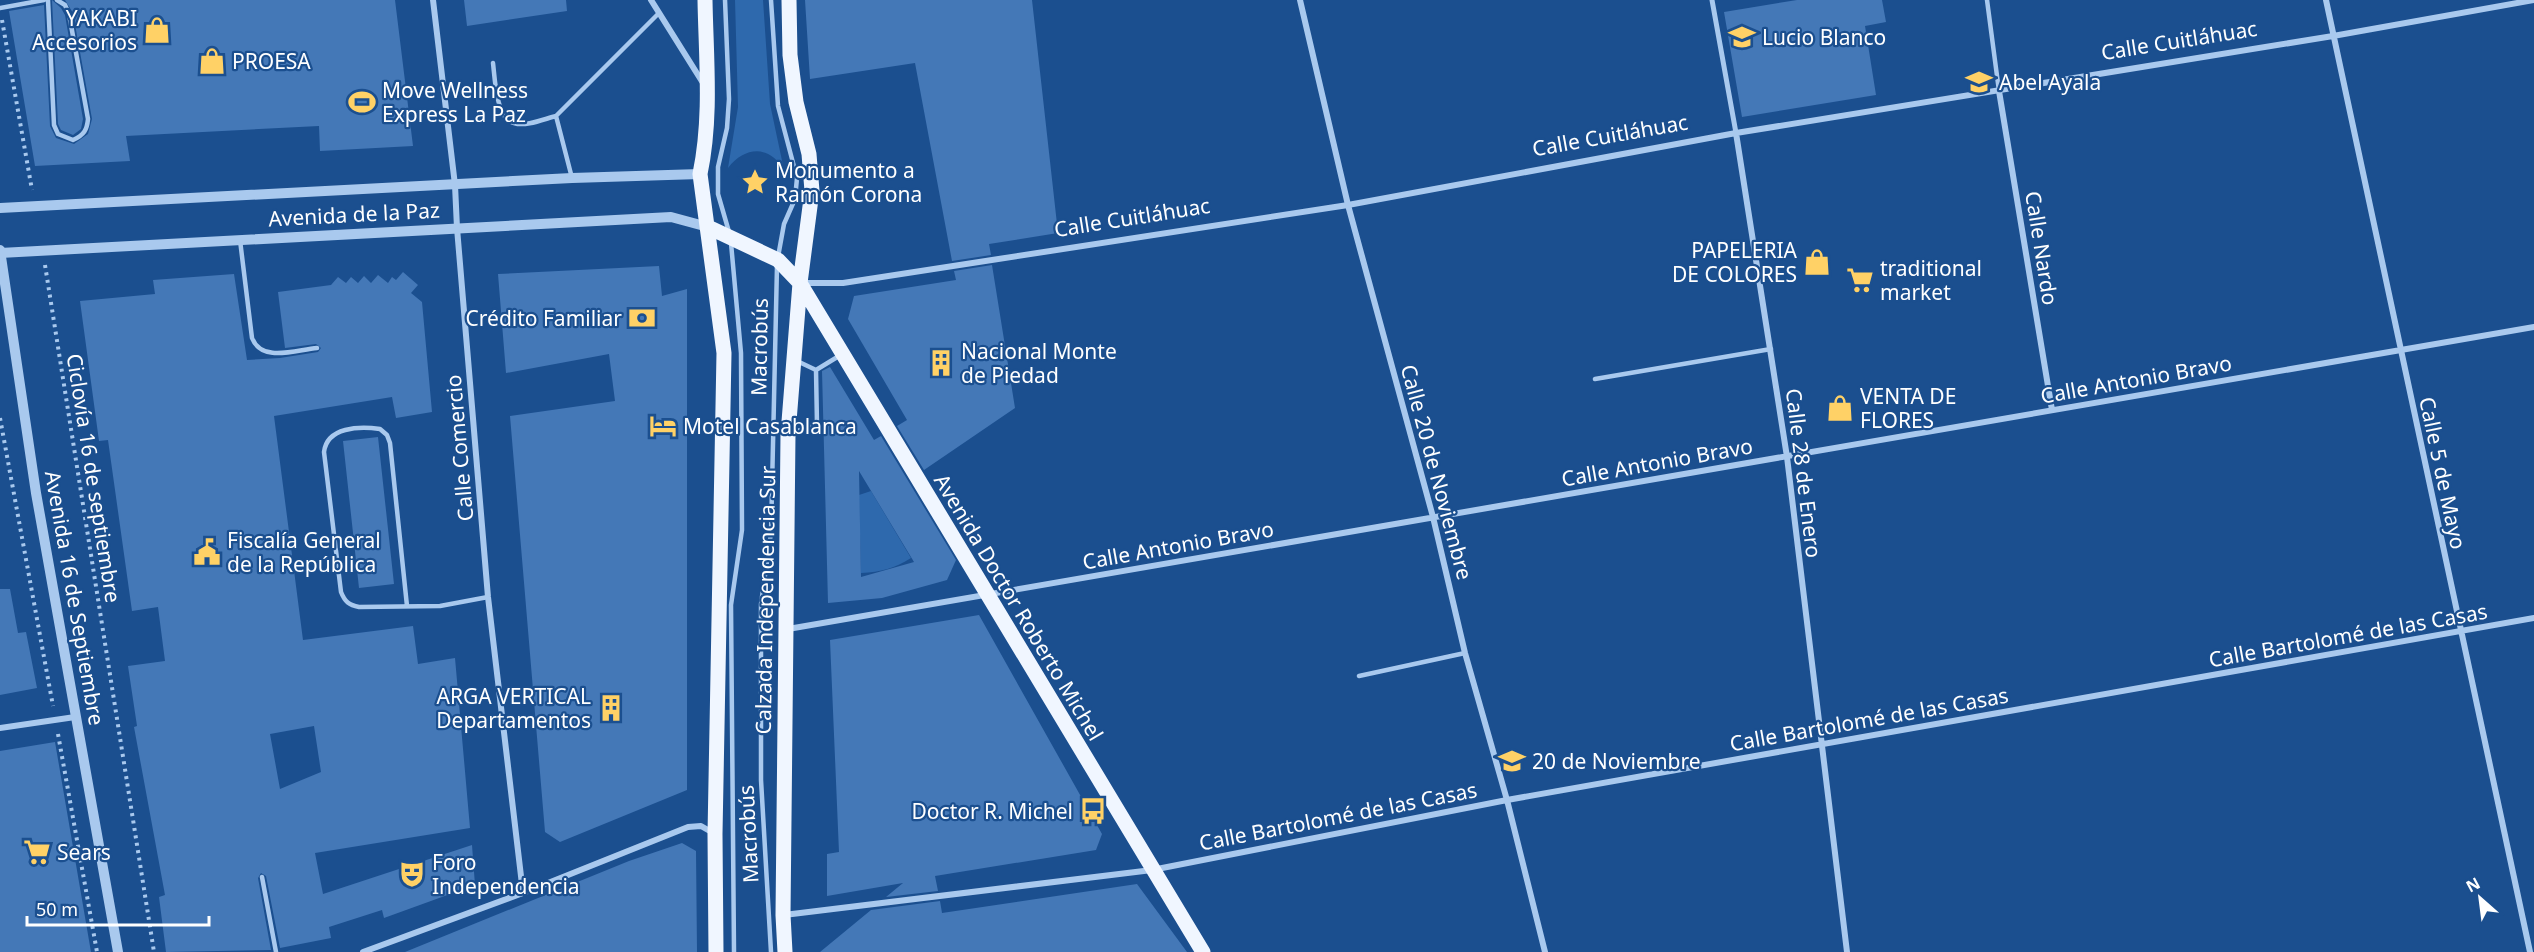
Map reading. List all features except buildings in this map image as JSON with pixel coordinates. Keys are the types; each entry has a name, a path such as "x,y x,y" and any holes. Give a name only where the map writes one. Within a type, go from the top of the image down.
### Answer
{"main road":[{"path":"705,0 707,90 705,149 700,174 701,198 708,227 724,353 715,834 716,952"},
{"name":"Calzada Independencia Sur","path":"785,952 783,915 788,434 800,283 812,191 808,154 796,102 790,55 789,0"},
{"path":"708,227 778,260 800,283"},
{"name":"Avenida Doctor Roberto Michel","path":"800,283 1203,952"}],"street":[{"name":"Calle Comercio","path":"433,0 455,186 488,597 523,893"},
{"path":"651,0 707,90"},
{"name":"Calle 20 de Noviembre","path":"1300,0 1348,205 1433,518 1466,653 1508,800 1545,952"},
{"name":"Calle 28 de Enero","path":"1712,0 1736,133 1787,456 1847,952"},
{"name":"Calle 5 de Mayo","path":"2326,0 2530,952"},
{"name":"Calle Cuitláhuac","path":"800,283 843,283 1348,205 1736,133 2333,36 2534,0"},
{"name":"Calle Nardo","path":"1999,91 2052,410"},
{"name":"Avenida de la Paz","path":"0,208 455,186 572,178 700,174"},
{"name":"Avenida de la Paz","path":"0,252 42,252 671,217 708,227"},
{"name":"Avenida 16 de Septiembre","path":"0,252 36,492 118,952"},
{"name":"Calle Antonio Bravo","path":"786,630 2534,327"},
{"name":"Calle Bartolomé de las Casas","path":"783,915 1152,870 1508,800 2534,618"},
{"path":"0,728 75,717"},
{"path":"363,952 523,893 688,827 700,826 715,834"}],"lane":[{"path":"0,9 46,0 54,125 58,134 73,140 82,136 87,128 88,119 69,14 65,5 57,0"},
{"name":"Macrobús","path":"725,0 729,99 727,128 718,167 718,194 731,237 741,353 742,530 731,605 734,952"},
{"name":"Macrobús","path":"771,0 778,106 797,178 795,199 784,224 778,260 771,533 761,604 761,780 771,952"},
{"path":"1987,0 1999,91"},
{"path":"493,63 500,109 504,118 512,123 522,124 556,116 659,13"},
{"path":"556,116 572,178"},
{"path":"240,240 252,338 255,346 263,352 272,353 317,348"},
{"path":"1595,379 1771,349"},
{"path":"816,370 842,355"},
{"path":"793,359 816,370"},
{"path":"788,434 817,425 816,370"},
{"path":"407,606 390,443 387,435 380,429 340,432 331,435 325,443 324,452 341,592 344,600 350,605 359,607 440,606 488,597"},
{"path":"1359,676 1466,653"},
{"path":"262,878 276,952"}],"path":[{"path":"0,9 35,206"},
{"name":"Ciclovía 16 de septiembre","path":"42,252 154,952"},
{"path":"0,418 97,952"}],"shaded area":[{"path":"735,0 763,0 770,104 784,170 772,156 757,151 742,156 728,168 738,107"},
{"path":"871,491 911,558 888,569 861,573 859,495"}],"place":[{"name":"YAKABI Accesorios","path":"157,30"},
{"name":"Lucio Blanco","path":"1742,37"},
{"name":"PROESA","path":"212,61"},
{"name":"Abel Ayala","path":"1979,82"},
{"name":"Move Wellness Express La Paz","path":"362,102"},
{"name":"Monumento a Ramón Corona","path":"755,182"},
{"name":"PAPELERIA DE COLORES","path":"1817,262"},
{"name":"traditional market","path":"1860,280"},
{"name":"Crédito Familiar","path":"642,318"},
{"name":"Nacional Monte de Piedad","path":"941,363"},
{"name":"VENTA DE FLORES","path":"1840,408"},
{"name":"Motel Casablanca","path":"663,426"},
{"name":"Fiscalía General de la República","path":"207,552"},
{"name":"ARGA VERTICAL Departamentos","path":"611,708"},
{"name":"20 de Noviembre","path":"1512,761"},
{"name":"Doctor R. Michel","path":"1093,811"},
{"name":"Sears","path":"37,852"},
{"name":"Foro Independencia","path":"412,874"}]}
